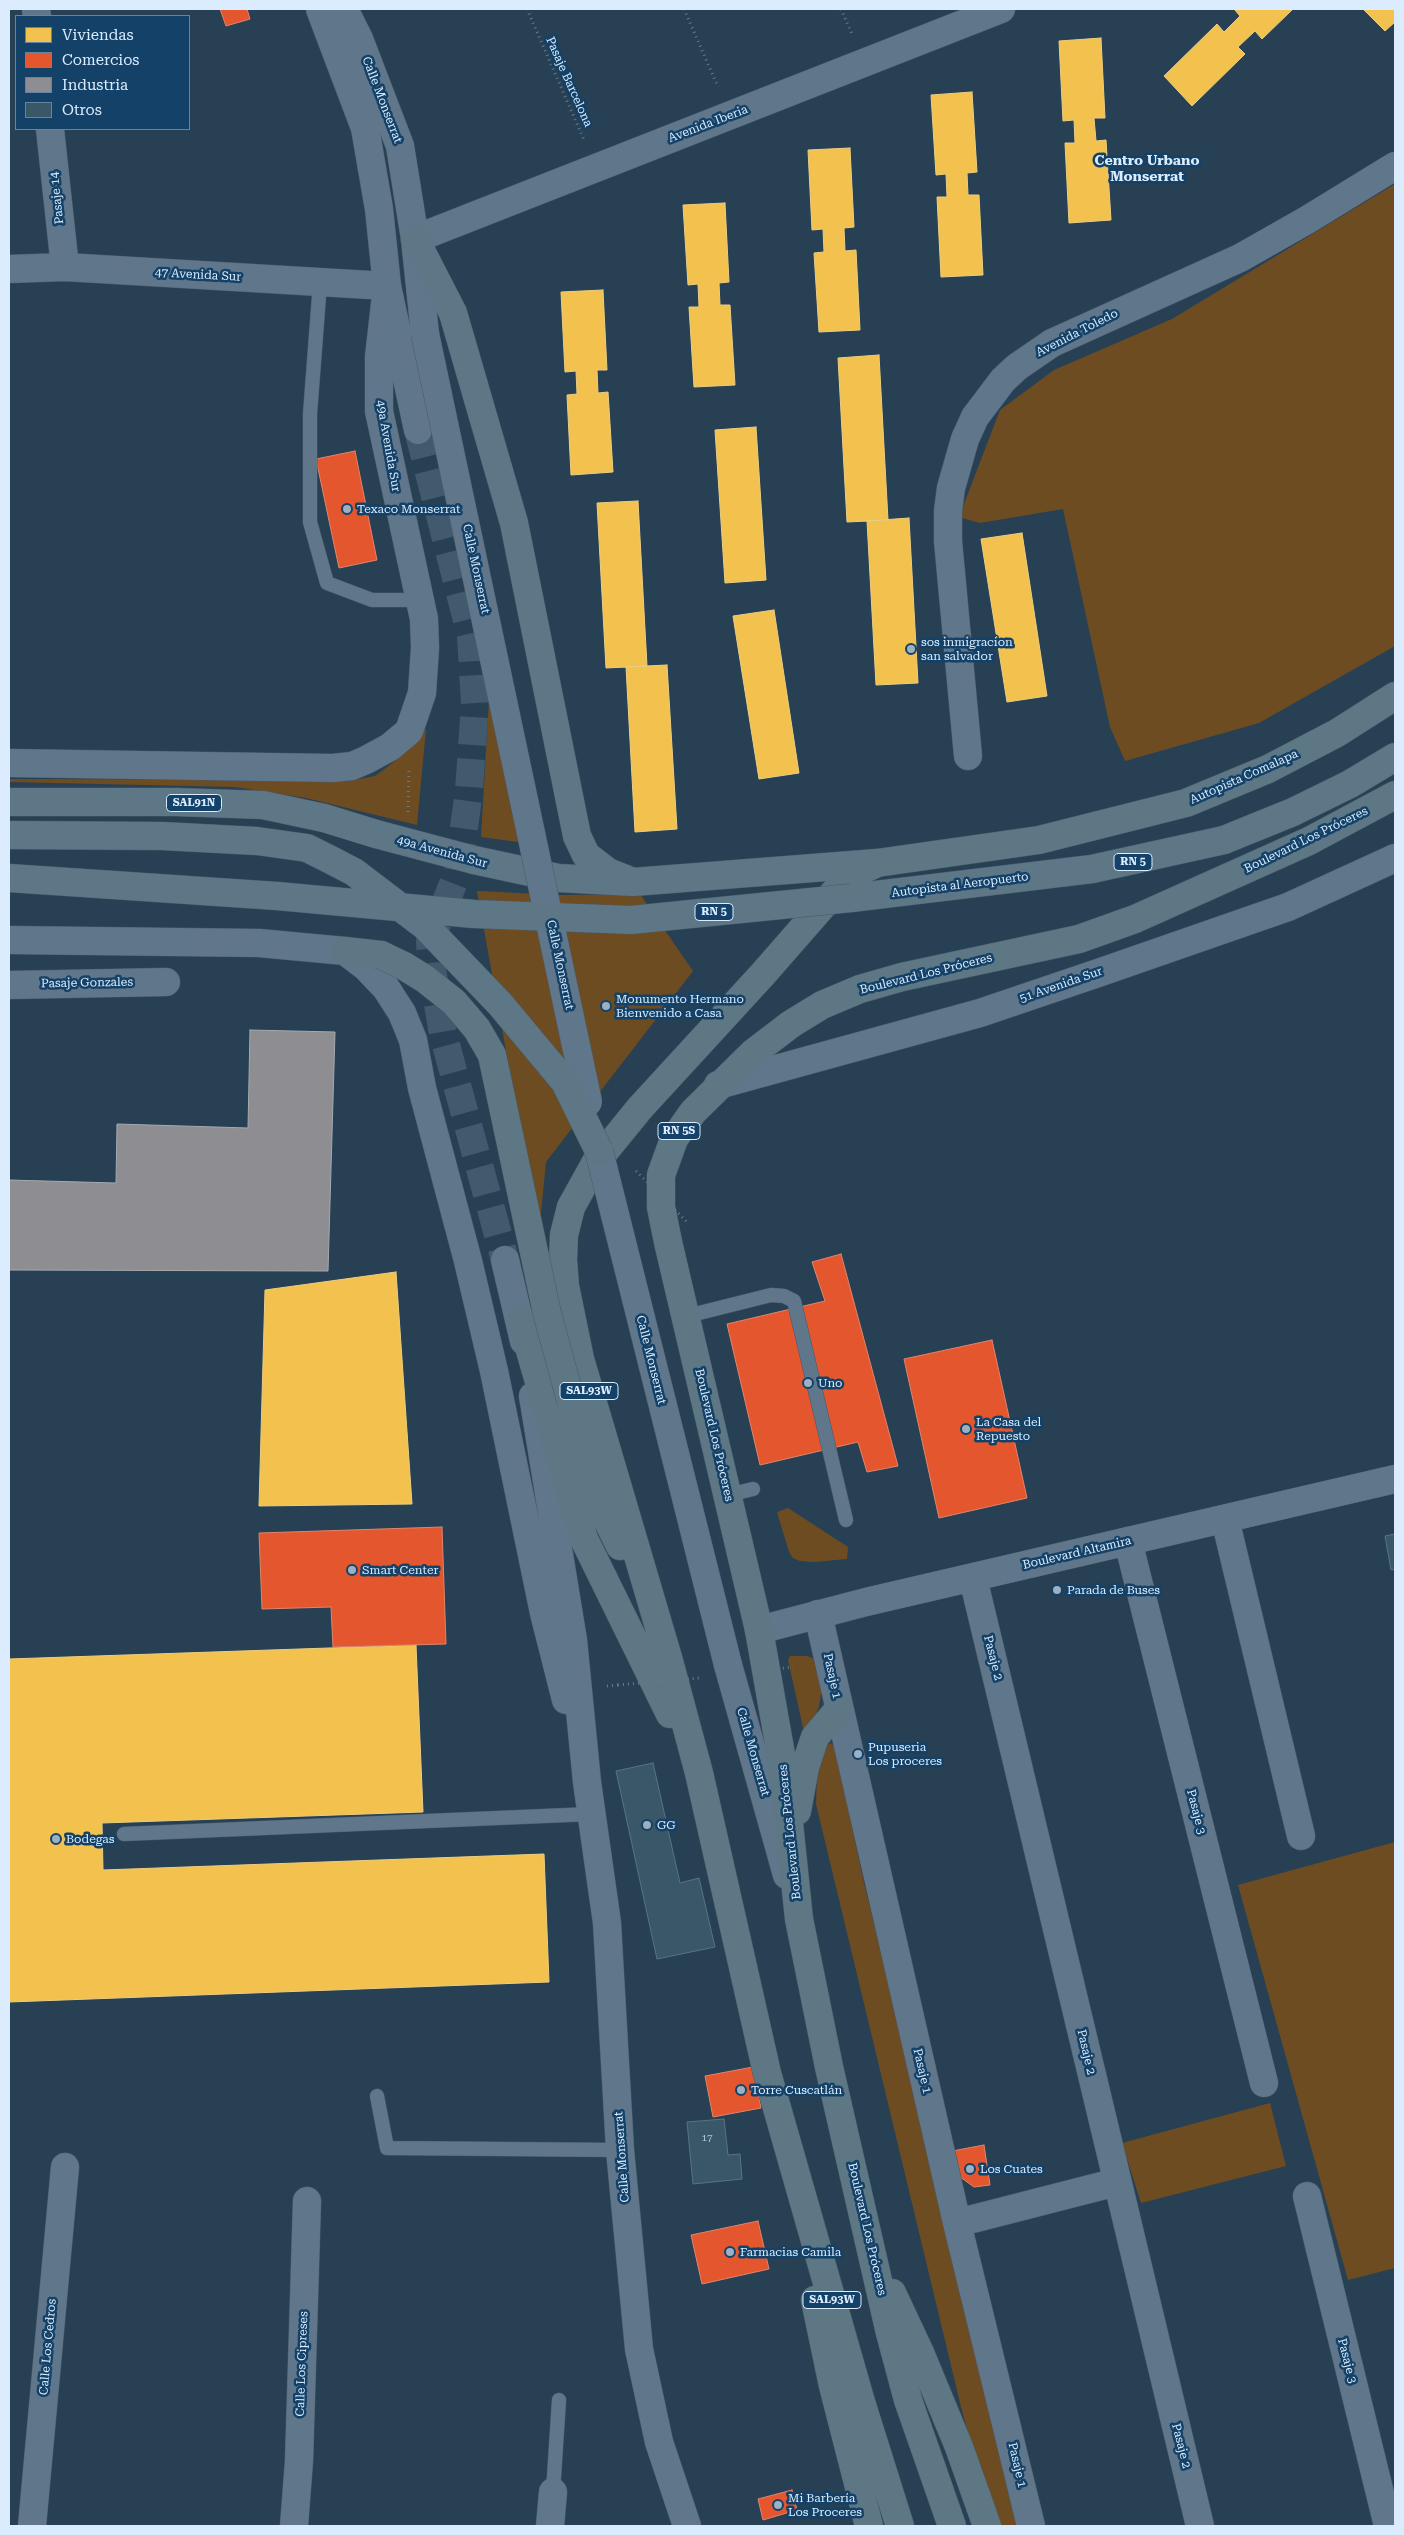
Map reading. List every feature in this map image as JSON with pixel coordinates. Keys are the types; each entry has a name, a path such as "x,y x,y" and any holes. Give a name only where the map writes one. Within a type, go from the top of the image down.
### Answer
{"highway":[{"name":"Autopista Comalapa","path":"877,863 1039,840 1110,824 1186,803 1268,770 1337,733 1395,696"},
{"name":"Boulevard Los Próceres","path":"952,2526 908,2400 890,2333 829,2067 799,1919 783,1766 759,1630 740,1492 687,1316 661,1207 662,1175 674,1139 693,1112 718,1085 790,1024 822,1005 860,989 902,977 1079,939 1136,919 1309,841 1395,795"},
{"name":"SAL93W","path":"877,863 854,874 839,887 763,974 640,1108 596,1162 571,1207 564,1235 564,1269 565,1286 580,1359 649,1598 669,1660 699,1774 767,2073 861,2402 900,2526"},
{"path":"345,951 381,955 425,979 454,1002 477,1029 492,1055 546,1313 571,1401 603,1510 625,1557 649,1598"},
{"path":"521,1319 584,1539 699,1774"},
{"path":"799,1919 794,1834 798,1798 815,1737 839,1709"},
{"path":"767,2073 833,2386 869,2526"},
{"path":"873,2253 921,2354 959,2446 987,2526"}],"main road":[{"path":"415,239 453,313 514,524 577,836 586,855 608,872 633,882"},
{"name":"Autopista al Aeropuerto","path":"9,878 278,896 502,916 631,920 851,898 1092,869 1224,840 1292,812 1350,784 1395,757"},
{"name":"49a Avenida Sur","path":"9,802 176,802 264,805 324,818 474,860 558,878 633,882 877,863"},
{"path":"9,834 162,836 257,841 307,848 330,859 354,872 425,926 500,1004 565,1082 599,1151"}],"street":[{"name":"Calle Monserrat","path":"320,9 365,128 379,209 387,286 418,430"},
{"name":"Calle Monserrat","path":"344,9 359,39 400,146 415,239 425,334 599,1151 728,1666 799,1919"},
{"name":"Avenida Iberia","path":"415,239 1001,9"},
{"name":"Pasaje 14","path":"50,130 65,267"},
{"name":"Avenida Toledo","path":"968,756 948,541 948,511 954,475 965,439 975,417 1010,373 1052,343 1240,258 1307,220 1395,166"},
{"name":"47 Avenida Sur","path":"9,269 65,267 387,286"},
{"name":"49a Avenida Sur","path":"387,286 379,357 380,410 424,619 426,648 422,693 409,731"},
{"path":"9,763 333,768 352,766 366,760 390,747 409,731"},
{"name":"51 Avenida Sur","path":"718,1085 980,1012 1111,969 1288,908 1395,858"},
{"path":"9,940 259,943 345,951"},
{"name":"Calle Monserrat","path":"345,951 366,967 386,988 402,1013 413,1040 422,1088 468,1261 494,1371 544,1613 587,1782"},
{"name":"Pasaje Gonzales","path":"9,985 166,982"},
{"name":"Calle Monserrat","path":"505,1260 521,1319 573,1640 587,1782 607,1923 620,2150 639,2349 658,2442 687,2526"},
{"name":"Boulevard Altamira","path":"759,1630 818,1614 865,1595 973,1578 1395,1479"},
{"path":"1225,1519 1301,1836"},
{"name":"Pasaje 3","path":"1128,1541 1264,2083"},
{"name":"Pasaje 2","path":"973,1578 1200,2526"},
{"name":"Pasaje 1","path":"818,1614 957,2224 1031,2526"},
{"name":"Calle Los Cedros","path":"32,2526 65,2167"},
{"path":"957,2224 1117,2182"},
{"name":"Pasaje 3","path":"1307,2196 1388,2526"},
{"name":"Calle Los Cipreses","path":"294,2526 300,2461 307,2201"},
{"path":"550,2526 553,2492"}],"lane":[{"path":"320,282 310,414 310,522 327,583 372,600 420,600"},
{"path":"687,1316 771,1295 784,1296 794,1301 846,1520"},
{"path":"124,1834 591,1814"},
{"path":"377,2096 387,2148 620,2150"},
{"path":"553,2492 559,2400"}],"path":[{"name":"Pasaje Barcelona","path":"527,9 586,145"},
{"path":"684,9 718,88"},
{"path":"841,9 854,40"},
{"path":"408,822 409,731"}],"shaded area":[{"path":"1395,184 1395,646 1259,723 1125,761 1110,727 1063,509 980,523 959,517 1000,410 1054,370 1172,319"},
{"path":"490,682 525,843 481,837"},
{"path":"426,729 417,825 306,798 235,787 9,782 9,779 355,780 375,776 395,761"},
{"path":"477,891 561,895 640,894 693,971 546,1162 539,1233"},
{"path":"788,1508 848,1547 847,1559 814,1562 800,1561 793,1558 789,1552 777,1512"},
{"path":"790,1656 807,1656 815,1659 822,1689 819,1706 810,1732 804,1732 788,1660"},
{"path":"831,1743 835,1748 864,1883 924,2124 1018,2526 995,2526 989,2509 961,2407 816,1804 817,1775 827,1745"},
{"path":"1395,1842 1395,2268 1348,2280 1238,1885"},
{"path":"1270,2103 1286,2166 1141,2203 1122,2143"}],"building: Viviendas":[{"path":"1234,9 1293,9 1262,39 1255,31 1238,47 1245,54 1192,106 1164,76 1217,24 1224,32 1240,16"},
{"path":"1363,9 1395,9 1395,22 1385,31"},
{"path":"1101,38 1105,118 1094,118 1096,141 1106,140 1111,220 1069,223 1065,143 1075,143 1074,120 1063,121 1059,41"},
{"path":"972,92 977,172 967,173 968,195 979,195 983,275 941,277 937,197 947,197 946,174 936,175 931,95"},
{"path":"850,148 854,227 844,228 845,251 856,250 860,330 819,332 814,253 824,252 823,229 812,230 808,150"},
{"path":"725,203 729,282 719,283 720,305 730,305 735,385 694,387 689,307 699,307 698,284 688,285 683,205"},
{"path":"603,290 607,370 597,370 598,393 608,392 613,472 571,475 567,395 577,394 576,371 565,372 561,292"},
{"path":"879,355 888,520 847,522 838,358"},
{"path":"756,427 766,580 725,583 715,430"},
{"path":"638,501 647,666 606,668 597,503"},
{"path":"909,518 918,683 876,685 867,521"},
{"path":"1022,533 1047,696 1007,702 981,539"},
{"path":"774,610 799,773 759,779 733,616"},
{"path":"667,665 677,829 635,832 626,667"},
{"path":"396,1272 412,1504 259,1506 265,1290"},
{"name":"Bodegas","path":"416,1645 423,1812 102,1823 103,1870 544,1854 549,1982 9,2002 9,1659"}],"building: Comercios":[{"path":"220,9 247,9 250,19 226,26"},
{"name":"Texaco Monserrat","path":"355,451 377,560 339,568 316,459"},
{"name":"Uno","path":"841,1254 898,1466 867,1472 858,1442 760,1465 727,1324 825,1301 812,1262"},
{"name":"La Casa del Repuesto","path":"992,1340 1027,1498 939,1518 904,1359"},
{"name":"Smart Center","path":"442,1527 446,1644 333,1647 331,1607 262,1609 259,1533"},
{"path":"753,2067 761,2108 713,2117 705,2076"},
{"name":"Los Cuates","path":"984,2145 990,2185 974,2187 956,2174 947,2152"},
{"name":"Farmacias Camila","path":"758,2221 769,2269 702,2284 691,2235"},
{"name":"Mi Barbería Los Proceres","path":"792,2490 797,2510 763,2520 758,2499"}],"building: Industria":[{"path":"250,1030 335,1032 328,1271 9,1270 9,1180 116,1183 117,1124 248,1128"}],"building: Otros":[{"path":"1395,1534 1395,1569 1391,1570 1385,1536"},
{"name":"GG","path":"653,1763 680,1883 699,1878 715,1947 657,1959 616,1771"},
{"path":"724,2119 728,2155 740,2154 742,2179 693,2184 687,2122"}],"tunnel":[{"path":"418,430 471,636 475,704 469,791 458,871 430,942 432,969 443,1034 505,1260"}],"place":[{"name":"Texaco Monserrat","path":"347,509"},
{"name":"sos inmigracion san salvador","path":"911,649"},
{"name":"Monumento Hermano Bienvenido a Casa","path":"606,1006"},
{"name":"Uno","path":"808,1383"},
{"name":"La Casa del Repuesto","path":"966,1429"},
{"name":"Smart Center","path":"352,1570"},
{"name":"Parada de Buses","path":"1057,1590"},
{"name":"Pupuseria Los proceres","path":"858,1754"},
{"name":"GG","path":"647,1825"},
{"name":"Bodegas","path":"56,1839"},
{"name":"Torre Cuscatlán","path":"741,2090"},
{"name":"Los Cuates","path":"970,2169"},
{"name":"Farmacias Camila","path":"730,2252"},
{"name":"Mi Barbería Los Proceres","path":"778,2505"}],"district":[{"name":"Centro Urbano Monserrat","path":"1147,170"}]}
